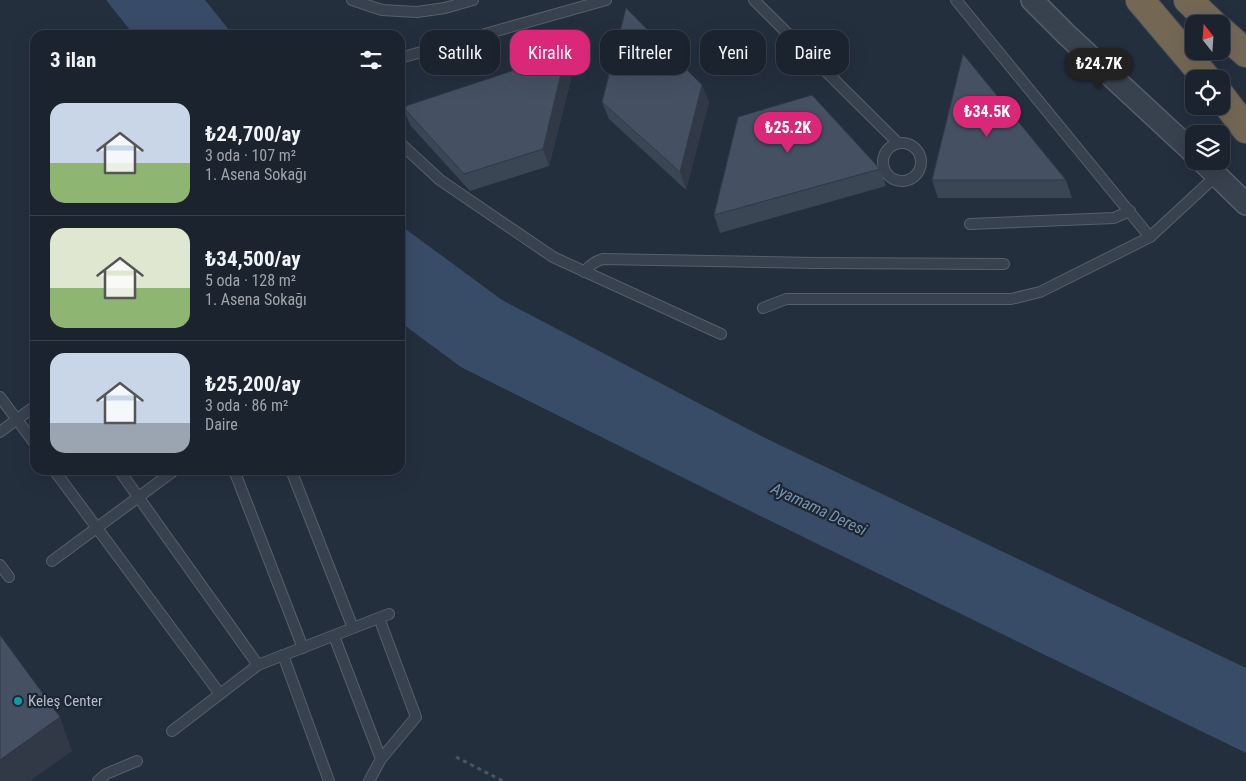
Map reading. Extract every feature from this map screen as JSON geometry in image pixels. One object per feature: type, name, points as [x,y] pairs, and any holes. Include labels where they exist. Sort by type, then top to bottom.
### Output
[{"type":"highway","points":[[1140,0],[1199,70]]},
{"type":"highway","points":[[1188,0],[1204,15]]},
{"type":"highway","points":[[1230,39],[1246,53]]},
{"type":"highway","points":[[1230,108],[1246,129]]},
{"type":"street","points":[[1032,0],[1185,145]]},
{"type":"street","points":[[1212,170],[1246,204]]},
{"type":"lane","points":[[352,0],[382,10],[418,12],[445,8],[473,0]]},
{"type":"lane","points":[[405,57],[606,0]]},
{"type":"lane","points":[[754,0],[898,143]]},
{"type":"lane","points":[[956,0],[1150,237]]},
{"type":"lane","points":[[405,148],[440,180],[552,257],[721,334]]},
{"type":"lane","points":[[763,308],[786,298],[1011,299],[1040,292],[1150,237],[1208,170]]},
{"type":"lane","points":[[970,224],[1114,218],[1130,211]]},
{"type":"lane","points":[[584,272],[590,265],[603,259],[1004,264]]},
{"type":"lane","points":[[0,397],[30,437]]},
{"type":"lane","points":[[0,432],[30,410]]},
{"type":"lane","points":[[58,475],[220,694]]},
{"type":"lane","points":[[123,475],[258,665]]},
{"type":"lane","points":[[52,561],[168,475]]},
{"type":"lane","points":[[236,475],[303,648]]},
{"type":"lane","points":[[293,475],[353,628]]},
{"type":"lane","points":[[0,565],[9,578]]},
{"type":"lane","points":[[172,731],[258,665],[389,614]]},
{"type":"lane","points":[[369,781],[381,759],[416,717],[379,618]]},
{"type":"lane","points":[[334,636],[381,759]]},
{"type":"lane","points":[[283,655],[329,781]]},
{"type":"lane","points":[[98,781],[106,774],[137,761]]},
{"type":"path","points":[[456,757],[503,781]]},
{"type":"water","points":[[106,0],[205,0],[229,30],[130,30]]},
{"type":"water","name":"Ayamama Deresi","points":[[405,229],[502,300],[765,438],[1246,668],[1246,753],[734,503],[461,367],[405,326]]},
{"type":"building","points":[[626,8],[648,30],[620,30]]},
{"type":"building","points":[[963,54],[1066,180],[932,180]]},
{"type":"building","points":[[510,72],[510,75],[561,75],[543,149],[464,174],[405,109],[405,106]]},
{"type":"building","points":[[690,73],[702,85],[680,172],[602,102],[609,75],[690,75]]},
{"type":"building","points":[[812,95],[880,169],[714,215],[738,117]]},
{"type":"building","points":[[0,635],[60,717],[0,760]]},
{"type":"place","name":"Keleş Center","points":[[18,701]]}]
